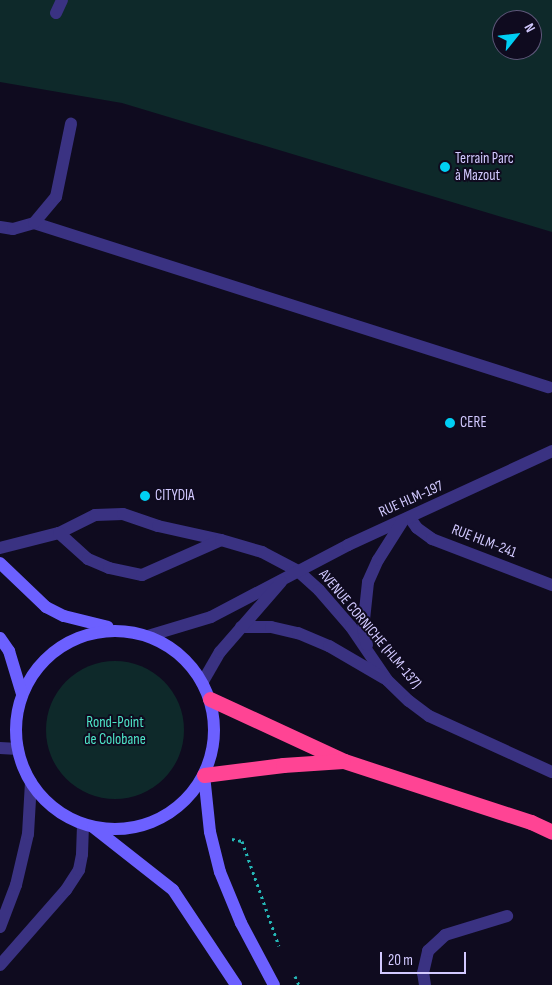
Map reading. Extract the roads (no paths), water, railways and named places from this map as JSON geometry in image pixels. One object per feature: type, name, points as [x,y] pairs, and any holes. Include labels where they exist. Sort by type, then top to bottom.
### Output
[{"type":"highway","points":[[210,699],[344,761],[531,822],[552,832]]},
{"type":"highway","points":[[204,775],[283,765],[344,761]]},
{"type":"main road","points":[[0,563],[46,607],[82,622],[148,636],[176,652],[190,665],[210,699],[214,731],[209,762],[204,775],[183,803],[154,822],[120,830],[88,826]]},
{"type":"main road","points":[[128,631],[98,632],[65,644],[39,665],[22,694],[16,727],[18,749],[31,782],[50,805],[62,814],[88,826],[173,890],[236,985]]},
{"type":"main road","points":[[0,638],[9,650],[22,694]]},
{"type":"main road","points":[[204,775],[210,832],[220,872],[241,923],[274,985]]},
{"type":"street","points":[[56,13],[62,0]]},
{"type":"street","points":[[0,227],[13,230],[34,223],[56,197],[71,124]]},
{"type":"street","points":[[34,223],[548,387]]},
{"type":"street","name":"RUE HLM-197","points":[[148,636],[211,617],[348,546],[552,451]]},
{"type":"street","name":"AVENUE CORNICHE (HLM-137)","points":[[0,548],[59,533],[95,515],[123,514],[158,526],[221,540],[262,552],[298,571],[319,590],[351,627],[387,680],[409,701],[429,716],[552,772]]},
{"type":"street","points":[[368,652],[363,629],[368,582],[378,560],[406,520]]},
{"type":"street","name":"RUE HLM-241","points":[[406,520],[432,539],[552,585]]},
{"type":"street","points":[[59,533],[88,559],[109,568],[142,575],[221,540]]},
{"type":"street","points":[[202,683],[220,652],[284,578]]},
{"type":"street","points":[[241,628],[271,627],[298,633],[329,646],[387,680]]},
{"type":"street","points":[[0,748],[18,749]]},
{"type":"street","points":[[0,927],[16,885],[28,834],[31,782]]},
{"type":"street","points":[[0,965],[66,890],[79,870],[88,826]]},
{"type":"street","points":[[425,985],[422,973],[428,951],[445,936],[506,916]]},
{"type":"place","name":"Terrain Parc à Mazout","points":[[445,167]]},
{"type":"place","name":"CERE","points":[[450,423]]},
{"type":"place","name":"CITYDIA","points":[[145,496]]},
{"type":"park label","name":"Rond-Point de Colobane","points":[[115,730]]}]
